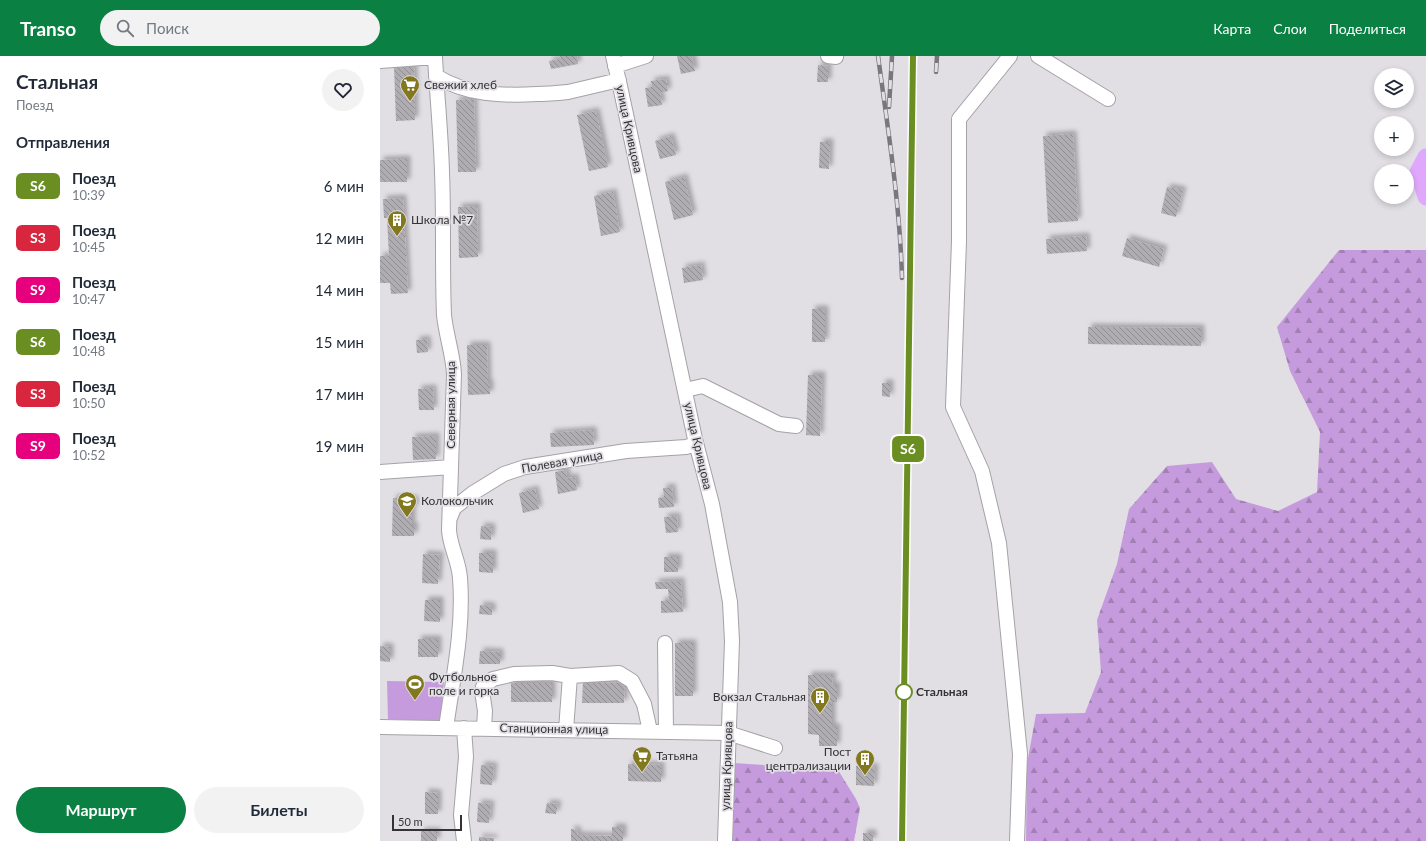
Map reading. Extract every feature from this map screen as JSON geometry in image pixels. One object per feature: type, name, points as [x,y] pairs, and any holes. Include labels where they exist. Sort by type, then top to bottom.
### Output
[{"type":"street","points":[[614,61],[646,56]]},
{"type":"street","points":[[1010,56],[959,119],[959,241],[953,407],[982,470],[999,543],[1020,754],[1017,841]]},
{"type":"street","points":[[1038,56],[1108,99]]},
{"type":"street","name":"Северная улица","points":[[380,61],[435,57],[442,172],[444,315],[454,374],[449,537],[458,563],[462,597],[454,673],[446,728]]},
{"type":"street","name":"улица Кривцова","points":[[614,61],[696,444],[712,504],[730,602],[732,641],[725,841]]},
{"type":"street","points":[[436,76],[465,89],[498,95],[567,92],[619,80]]},
{"type":"street","points":[[685,390],[703,386],[779,424],[796,426]]},
{"type":"street","name":"Полевая улица","points":[[449,522],[454,508],[467,498],[504,474],[525,467],[626,451],[677,448],[696,444]]},
{"type":"street","points":[[380,472],[451,467]]},
{"type":"street","points":[[665,643],[666,732]]},
{"type":"street","points":[[484,728],[485,711],[482,691],[483,687],[493,679],[514,674],[552,673],[570,676],[618,673],[632,681],[644,704],[650,731]]},
{"type":"street","points":[[566,730],[570,676]]},
{"type":"street","name":"Станционная улица","points":[[380,727],[728,733],[775,748]]},
{"type":"street","points":[[464,728],[466,757],[461,815],[464,841]]},
{"type":"green space","points":[[1339,250],[1426,250],[1426,841],[1026,841],[1027,764],[1036,714],[1085,713],[1101,672],[1097,620],[1117,564],[1129,509],[1167,466],[1212,462],[1236,499],[1278,511],[1317,492],[1320,432],[1290,371],[1277,327]]},
{"type":"green space","name":"Футбольное поле и горка","points":[[387,681],[444,682],[440,722],[388,719]]},
{"type":"green space","points":[[734,763],[838,770],[860,808],[854,841],[732,841]]},
{"type":"building","points":[[560,56],[577,56],[578,64],[551,69],[549,61],[561,59]]},
{"type":"building","points":[[677,56],[692,56],[695,71],[681,74]]},
{"type":"building","points":[[818,65],[828,66],[828,82],[817,82]]},
{"type":"building","points":[[394,66],[414,66],[415,120],[396,121]]},
{"type":"building","points":[[666,79],[668,91],[660,93],[662,105],[648,107],[645,88],[652,87],[651,81]]},
{"type":"building","points":[[474,99],[476,172],[458,172],[456,100]]},
{"type":"building","points":[[596,111],[608,167],[589,171],[577,115]]},
{"type":"building","points":[[1073,134],[1078,221],[1048,223],[1043,136]]},
{"type":"building","points":[[671,136],[676,155],[660,159],[655,141]]},
{"type":"building","points":[[820,142],[830,142],[829,169],[819,168]]},
{"type":"building","points":[[407,159],[407,182],[380,182],[380,160]]},
{"type":"building","points":[[684,177],[693,215],[674,220],[665,182]]},
{"type":"building","points":[[1167,187],[1183,190],[1176,217],[1161,213]]},
{"type":"building","points":[[613,192],[620,232],[601,236],[594,196]]},
{"type":"building","name":"Школа №7","points":[[403,198],[408,293],[391,294],[390,283],[380,283],[380,256],[389,256],[387,218],[384,218],[383,199]]},
{"type":"building","points":[[477,206],[478,257],[459,258],[458,207]]},
{"type":"building","points":[[1086,236],[1087,251],[1047,254],[1046,239]]},
{"type":"building","points":[[1127,238],[1164,249],[1159,267],[1122,256]]},
{"type":"building","points":[[701,265],[703,280],[684,283],[682,268]]},
{"type":"building","points":[[812,309],[825,309],[825,342],[812,342]]},
{"type":"building","points":[[1088,327],[1201,328],[1201,346],[1088,344]]},
{"type":"building","points":[[427,339],[428,352],[417,353],[416,340]]},
{"type":"building","points":[[467,345],[487,345],[488,383],[490,383],[490,394],[468,395]]},
{"type":"building","points":[[808,375],[822,375],[820,436],[806,435]]},
{"type":"building","points":[[882,383],[890,383],[890,397],[882,396]]},
{"type":"building","points":[[433,388],[434,410],[419,410],[418,389]]},
{"type":"building","points":[[593,430],[594,445],[551,447],[550,433]]},
{"type":"building","points":[[436,436],[436,459],[413,460],[412,437]]},
{"type":"building","points":[[566,470],[567,478],[575,477],[577,490],[558,494],[555,472]]},
{"type":"building","points":[[672,487],[674,507],[659,508],[658,498],[664,497],[663,488]]},
{"type":"building","points":[[535,489],[539,509],[523,513],[519,493]]},
{"type":"building","points":[[393,498],[415,499],[415,508],[412,508],[412,526],[415,526],[414,536],[392,536]]},
{"type":"building","points":[[677,516],[678,532],[666,533],[664,517]]},
{"type":"building","points":[[481,526],[492,527],[491,540],[480,539]]},
{"type":"building","points":[[479,553],[493,553],[493,573],[479,572]]},
{"type":"building","points":[[423,554],[440,555],[438,584],[422,583]]},
{"type":"building","points":[[664,557],[678,557],[678,572],[664,572]]},
{"type":"building","points":[[681,581],[683,612],[661,613],[661,601],[669,600],[668,589],[656,589],[655,582]]},
{"type":"building","points":[[425,600],[440,600],[440,622],[424,621]]},
{"type":"building","points":[[480,605],[492,606],[492,615],[479,614]]},
{"type":"building","points":[[418,639],[438,639],[438,657],[418,657]]},
{"type":"building","points":[[675,643],[693,643],[693,696],[675,696]]},
{"type":"building","points":[[380,646],[390,647],[390,662],[380,661]]},
{"type":"building","points":[[480,651],[500,652],[500,664],[479,664]]},
{"type":"building","name":"Вокзал Стальная","points":[[808,675],[833,675],[832,685],[837,685],[837,702],[832,702],[832,727],[837,727],[837,746],[819,746],[819,735],[808,734]]},
{"type":"building","points":[[583,682],[625,683],[624,703],[582,703]]},
{"type":"building","points":[[511,683],[552,683],[552,702],[511,702]]},
{"type":"building","points":[[628,764],[661,765],[661,782],[628,781]]},
{"type":"building","points":[[481,765],[494,766],[492,785],[480,784]]},
{"type":"building","name":"Пост централизации","points":[[856,766],[875,767],[874,786],[856,785]]},
{"type":"building","points":[[425,792],[438,793],[438,814],[425,814]]},
{"type":"building","points":[[478,803],[491,804],[489,823],[477,822]]},
{"type":"building","points":[[547,803],[558,804],[556,814],[545,813]]},
{"type":"building","points":[[612,827],[623,827],[623,841],[571,841],[571,829],[578,830],[577,835],[612,836]]},
{"type":"building","points":[[421,831],[437,831],[437,841],[421,841]]},
{"type":"building","points":[[863,833],[873,833],[873,841],[863,841]]},
{"type":"building","points":[[479,837],[494,838],[494,841],[479,841]]},
{"type":"waterway","points":[[1426,157],[1418,172],[1426,197]]},
{"type":"railway","points":[[878,56],[899,222],[902,278]]},
{"type":"railway","points":[[889,107],[892,56]]},
{"type":"railway","points":[[902,841],[913,56]]},
{"type":"railway","points":[[936,72],[937,56]]},
{"type":"train","name":"S6","points":[[902,841],[913,56]]},
{"type":"place","name":"Свежий хлеб","points":[[410,102]]},
{"type":"place","name":"Школа №7","points":[[397,237]]},
{"type":"place","name":"Колокольчик","points":[[407,518]]},
{"type":"place","name":"Стальная","points":[[904,692]]},
{"type":"place","name":"Футбольное поле и горка","points":[[415,701]]},
{"type":"place","name":"Вокзал Стальная","points":[[820,714]]},
{"type":"place","name":"Татьяна","points":[[642,773]]},
{"type":"place","name":"Пост централизации","points":[[865,776]]}]
